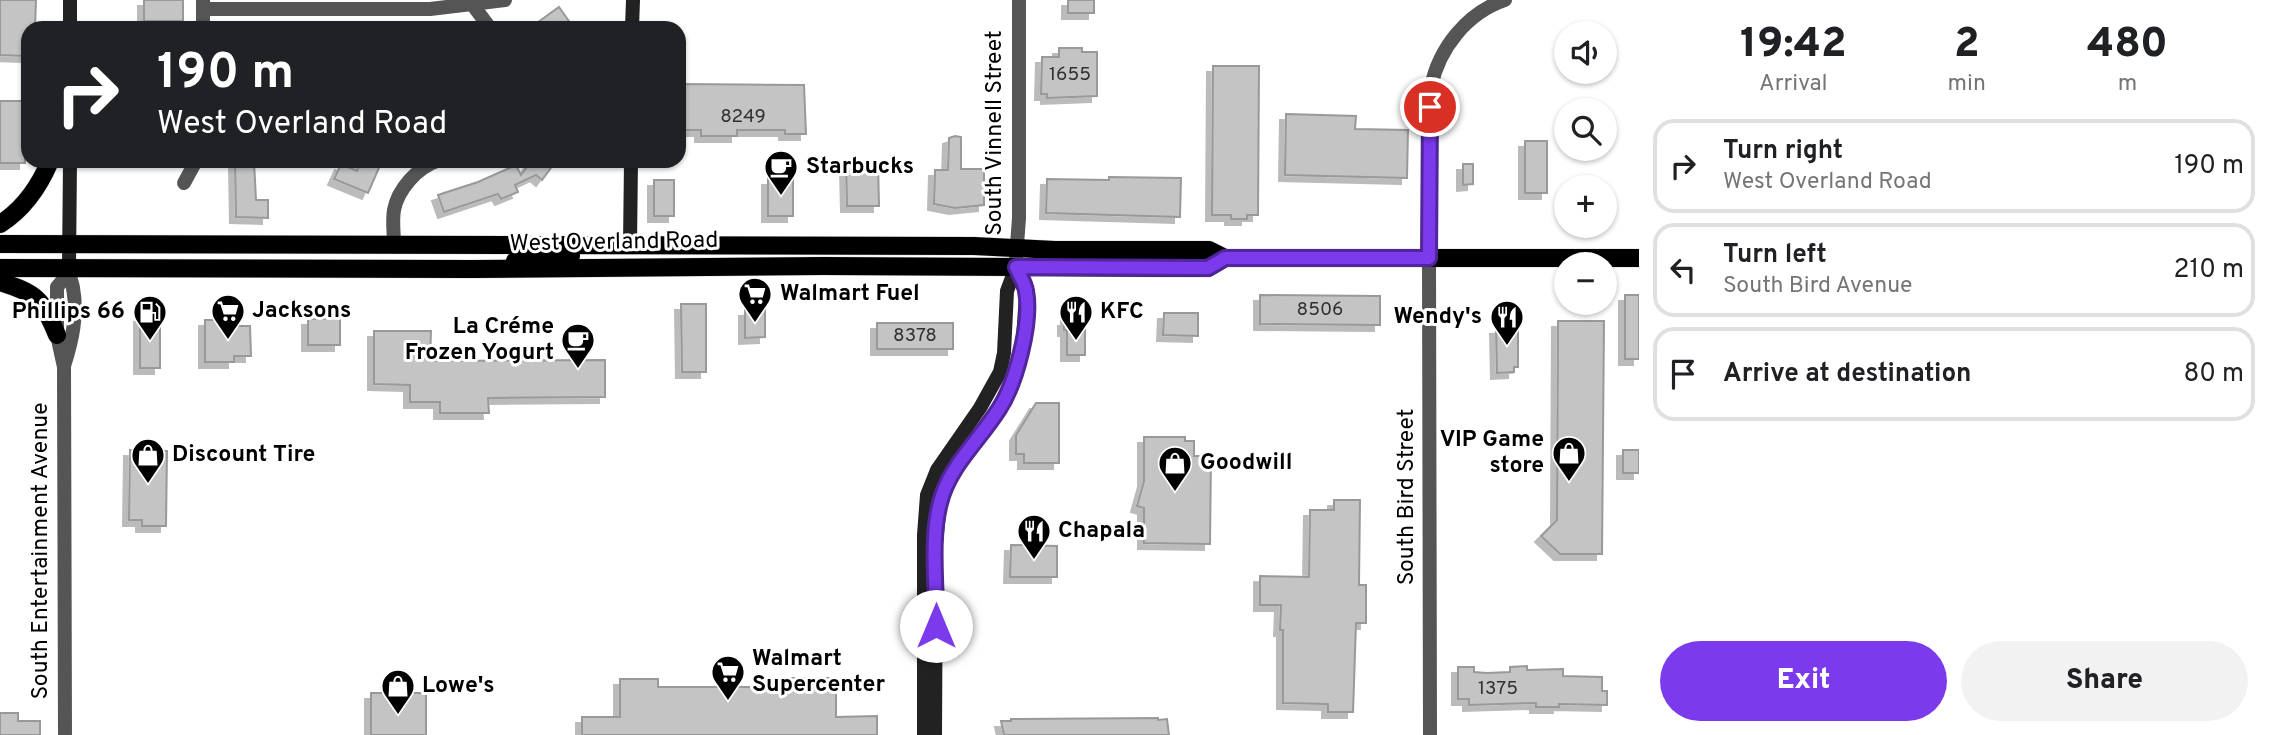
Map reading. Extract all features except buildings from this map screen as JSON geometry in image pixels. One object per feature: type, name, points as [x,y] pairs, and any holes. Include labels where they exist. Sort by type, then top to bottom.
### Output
[{"type":"main road","points":[[0,224],[24,204],[47,168]]},
{"type":"main road","name":"West Overland Road","points":[[0,244],[69,260],[285,269],[473,269],[1016,258],[1208,268],[1225,258],[1639,258]]},
{"type":"main road","name":"West Overland Road","points":[[0,268],[69,260],[394,244],[974,246],[1016,258]]},
{"type":"main road","points":[[285,269],[296,257],[302,255],[381,255],[394,244]]},
{"type":"main road","points":[[433,269],[439,255],[490,253],[537,244]]},
{"type":"main road","points":[[473,269],[538,256],[614,256],[630,245]]},
{"type":"main road","points":[[630,266],[644,255],[718,255],[747,245]]},
{"type":"main road","points":[[0,255],[69,260]]},
{"type":"main road","points":[[0,282],[24,289],[39,300],[57,335]]},
{"type":"street","points":[[70,0],[70,21]]},
{"type":"street","points":[[203,4],[430,9],[505,0]]},
{"type":"street","points":[[632,21],[633,0]]},
{"type":"street","name":"South Vinnell Street","points":[[1016,258],[1019,0]]},
{"type":"street","name":"South Bird Street","points":[[1430,735],[1431,87],[1437,63],[1450,42],[1468,21],[1493,4],[1505,0]]},
{"type":"street","points":[[472,2],[485,21]]},
{"type":"street","name":"South Entertainment Avenue","points":[[64,367],[74,335],[73,287],[69,260],[70,168]]},
{"type":"street","points":[[184,183],[192,168]]},
{"type":"street","points":[[394,244],[394,210],[407,183],[427,168]]},
{"type":"street","points":[[630,245],[631,168]]},
{"type":"street","points":[[924,735],[924,535],[927,495],[937,470],[981,408],[1000,372],[1004,352],[1007,291],[1016,258]]},
{"type":"street","points":[[935,735],[936,533],[940,503],[949,478],[999,409],[1013,382],[1022,352],[1027,295],[1016,258]]},
{"type":"street","name":"South Entertainment Avenue","points":[[65,735],[64,367],[57,335],[57,287],[69,260]]},
{"type":"place","name":"Starbucks","points":[[781,197]]},
{"type":"place","name":"Walmart Fuel","points":[[755,324]]},
{"type":"place","name":"Jacksons","points":[[228,341]]},
{"type":"place","name":"Phillips 66","points":[[150,342]]},
{"type":"place","name":"KFC","points":[[1076,342]]},
{"type":"place","name":"Wendy's","points":[[1507,347]]},
{"type":"place","name":"La Créme Frozen Yogurt","points":[[578,370]]},
{"type":"place","name":"VIP Game store","points":[[1569,483]]},
{"type":"place","name":"Discount Tire","points":[[148,485]]},
{"type":"place","name":"Goodwill","points":[[1175,493]]},
{"type":"place","name":"Chapala","points":[[1034,561]]},
{"type":"place","name":"Walmart Supercenter","points":[[728,702]]},
{"type":"place","name":"Lowe's","points":[[398,716]]},
{"type":"route","points":[[936,626],[937,522],[940,503],[949,478],[999,409],[1013,382],[1022,352],[1026,290],[1016,267],[1208,268],[1225,258],[1429,258],[1430,107]]}]
